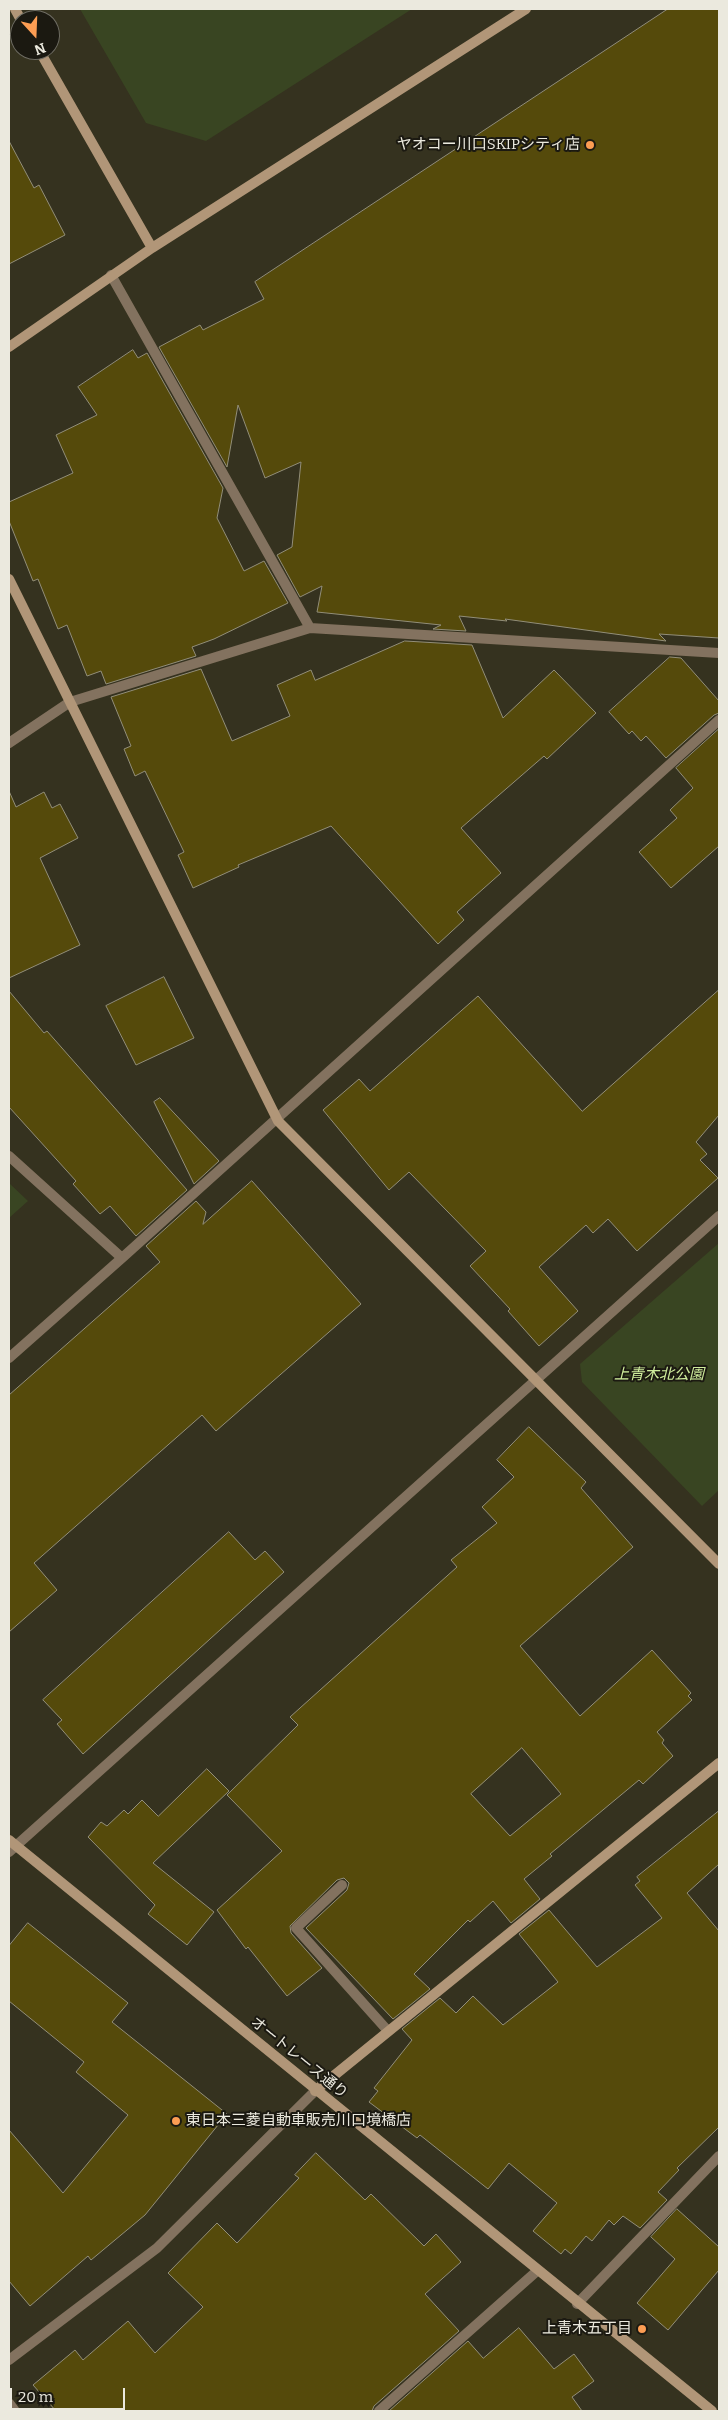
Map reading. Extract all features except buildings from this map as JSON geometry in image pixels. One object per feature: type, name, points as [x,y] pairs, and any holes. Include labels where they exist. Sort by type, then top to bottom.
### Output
[{"type":"street","points":[[9,346],[152,248],[526,9]]},
{"type":"street","points":[[45,60],[152,248]]},
{"type":"street","points":[[111,275],[310,628]]},
{"type":"street","points":[[9,579],[278,1120],[719,1564]]},
{"type":"street","points":[[9,744],[70,702],[310,628],[719,654]]},
{"type":"street","points":[[9,1358],[278,1120],[719,720]]},
{"type":"street","points":[[9,1156],[122,1258]]},
{"type":"street","points":[[11,1846],[536,1381],[719,1216]]},
{"type":"street","points":[[9,2360],[157,2248],[316,2091],[719,1762]]},
{"type":"street","name":"オートレース通り","points":[[11,1846],[712,2411]]},
{"type":"street","points":[[342,1885],[296,1928],[388,2031]]},
{"type":"street","points":[[577,2304],[719,2156]]},
{"type":"street","points":[[379,2411],[537,2271]]},
{"type":"street","points":[[9,2403],[15,2411]]},
{"type":"green space","points":[[80,9],[412,9],[206,141],[146,123]]},
{"type":"green space","points":[[9,1183],[28,1201],[9,1218]]},
{"type":"green space","name":"上青木北公園","points":[[719,1243],[719,1490],[702,1506],[582,1382],[580,1364]]},
{"type":"place","name":"ヤオコー川口SKIPシティ店","points":[[590,145]]},
{"type":"place","name":"東日本三菱自動車販売川口境橋店","points":[[176,2121]]},
{"type":"place","name":"上青木五丁目","points":[[642,2329]]}]
